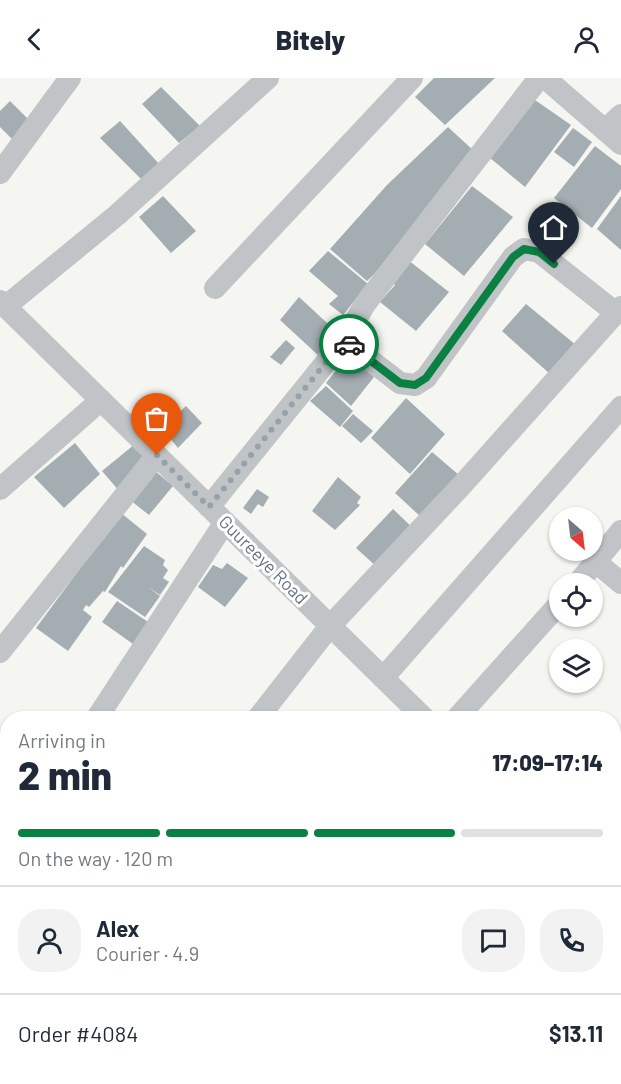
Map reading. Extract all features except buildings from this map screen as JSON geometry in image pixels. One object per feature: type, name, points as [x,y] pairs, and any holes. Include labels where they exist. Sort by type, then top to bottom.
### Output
[{"type":"street","points":[[0,173],[70,78]]},
{"type":"street","points":[[3,304],[117,215],[268,78]]},
{"type":"street","points":[[215,288],[412,78]]},
{"type":"street","points":[[101,711],[217,514],[344,340],[365,304],[538,78]]},
{"type":"street","points":[[545,78],[616,130]]},
{"type":"street","points":[[263,711],[330,626],[462,485],[618,310],[539,252],[524,249],[513,257],[426,378],[415,385],[400,383],[344,340]]},
{"type":"street","name":"Guureeye Road","points":[[3,304],[417,711]]},
{"type":"street","points":[[0,489],[100,399]]},
{"type":"street","points":[[383,678],[621,407]]},
{"type":"street","points":[[0,652],[157,455]]},
{"type":"street","points":[[586,573],[621,531]]},
{"type":"street","points":[[596,562],[621,584]]},
{"type":"street","points":[[462,711],[549,615]]},
{"type":"way so far","points":[[157,455],[209,507],[344,340],[349,344]]},
{"type":"route","points":[[349,344],[400,383],[415,385],[426,378],[513,257],[524,249],[539,252],[554,264]]}]
